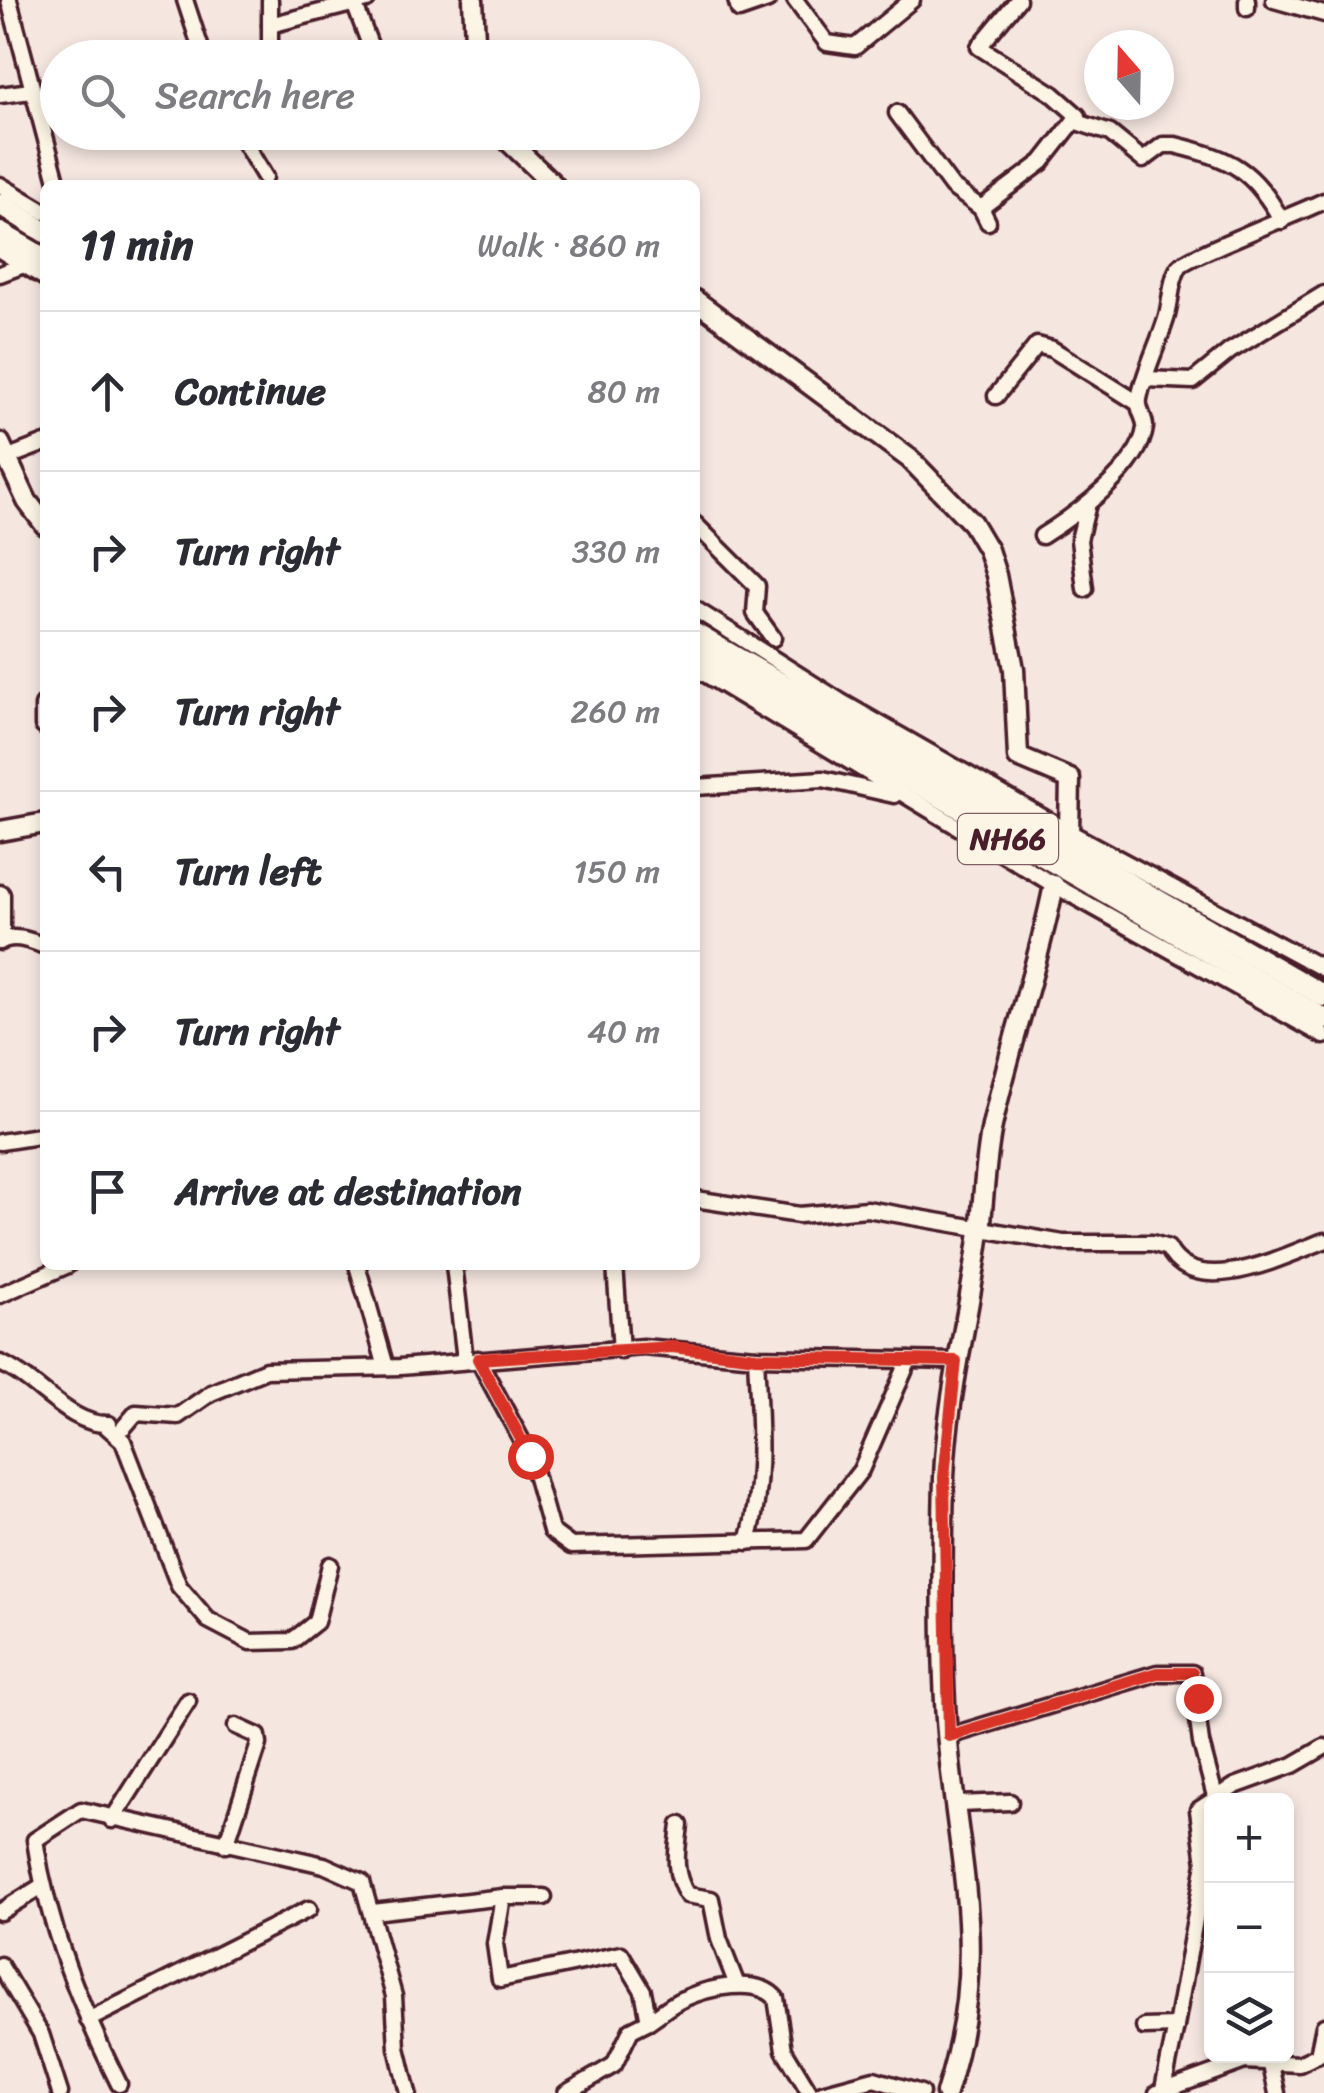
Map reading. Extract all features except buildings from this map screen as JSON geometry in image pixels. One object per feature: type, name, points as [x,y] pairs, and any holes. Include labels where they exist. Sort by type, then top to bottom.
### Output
[{"type":"highway","points":[[0,204],[40,229]]},
{"type":"highway","points":[[0,233],[35,262]]},
{"type":"highway","name":"NH66","points":[[700,637],[1324,996]]},
{"type":"highway","name":"NH66","points":[[700,657],[1324,1019]]},
{"type":"main road","points":[[473,0],[475,40]]},
{"type":"main road","points":[[518,150],[549,180]]},
{"type":"main road","points":[[700,304],[910,459],[972,522],[988,550],[996,576],[1014,670],[1015,749],[1023,760],[1070,780],[1070,832]]},
{"type":"main road","points":[[3,458],[40,517]]},
{"type":"main road","points":[[0,831],[40,824]]},
{"type":"main road","points":[[946,2093],[961,2046],[970,1989],[969,1891],[949,1736],[944,1477],[956,1361],[980,1230],[992,1128],[1019,1015],[1039,962],[1054,884]]},
{"type":"main road","points":[[0,895],[0,932]]},
{"type":"street","points":[[10,0],[40,123]]},
{"type":"street","points":[[185,0],[198,40]]},
{"type":"street","points":[[270,0],[270,40]]},
{"type":"street","points":[[736,0],[739,10],[768,0]]},
{"type":"street","points":[[796,0],[820,37],[844,46],[866,40],[912,0]]},
{"type":"street","points":[[897,113],[952,187],[984,215],[1042,162],[1078,116],[979,47],[1018,0]]},
{"type":"street","points":[[1274,0],[1324,14]]},
{"type":"street","points":[[270,26],[361,2],[370,40]]},
{"type":"street","points":[[0,94],[31,92]]},
{"type":"street","points":[[1074,122],[1110,133],[1144,160],[1163,144],[1175,145],[1244,169],[1266,191],[1282,221]]},
{"type":"street","points":[[48,150],[57,180]]},
{"type":"street","points":[[249,150],[265,177]]},
{"type":"street","points":[[0,186],[40,209]]},
{"type":"street","points":[[1138,403],[1173,298],[1178,268],[1185,260],[1324,201]]},
{"type":"street","points":[[0,250],[35,262]]},
{"type":"street","points":[[0,274],[35,262]]},
{"type":"street","points":[[1146,378],[1193,381],[1230,352],[1324,294]]},
{"type":"street","points":[[996,396],[1038,345],[1052,349],[1138,403],[1145,422],[1142,436],[1116,480],[1095,496],[1087,508],[1079,540],[1085,589]]},
{"type":"street","points":[[3,458],[40,445]]},
{"type":"street","points":[[1042,536],[1087,508]]},
{"type":"street","points":[[700,529],[757,586],[755,613],[772,638]]},
{"type":"street","points":[[700,612],[840,700],[1070,832],[1324,969]]},
{"type":"street","points":[[700,671],[1054,884],[1324,1036]]},
{"type":"street","points":[[700,787],[823,779],[909,798]]},
{"type":"street","points":[[0,942],[6,938],[40,944]]},
{"type":"street","points":[[0,1142],[40,1137]]},
{"type":"street","points":[[700,1200],[788,1214],[867,1209],[1062,1243],[1152,1243],[1168,1248],[1173,1258],[1193,1272],[1248,1269],[1324,1241]]},
{"type":"street","points":[[0,1295],[57,1270]]},
{"type":"street","points":[[358,1270],[386,1367]]},
{"type":"street","points":[[455,1270],[472,1359],[530,1456],[551,1531],[571,1546],[806,1540],[861,1470],[909,1360]]},
{"type":"street","points":[[615,1270],[621,1351]]},
{"type":"street","points":[[124,1427],[136,1413],[178,1416],[210,1393],[266,1370],[386,1367],[672,1347],[756,1357],[956,1361]]},
{"type":"street","points":[[748,1542],[758,1504],[760,1471],[756,1357]]},
{"type":"street","points":[[0,1362],[26,1374],[77,1418],[124,1427]]},
{"type":"street","points":[[104,1424],[120,1436],[136,1468],[173,1571],[191,1603],[208,1620],[250,1642],[289,1636],[316,1622],[330,1565]]},
{"type":"street","points":[[124,1427],[132,1442],[136,1468]]},
{"type":"street","points":[[949,1736],[1157,1673],[1192,1673],[1201,1743],[1214,1793]]},
{"type":"street","points":[[112,1820],[188,1701]]},
{"type":"street","points":[[226,1845],[259,1744],[258,1736],[236,1726]]},
{"type":"street","points":[[1223,1793],[1293,1765],[1324,1747]]},
{"type":"street","points":[[958,1804],[1010,1802]]},
{"type":"street","points":[[1160,2091],[1176,2026],[1204,1863],[1198,1810],[1204,1805]]},
{"type":"street","points":[[119,2084],[64,1966],[42,1886],[35,1840],[41,1832],[81,1810],[343,1871],[362,1882],[394,1996],[397,2048],[408,2093]]},
{"type":"street","points":[[680,1825],[675,1867],[679,1882],[687,1895],[711,1898],[718,1939],[737,1985]]},
{"type":"street","points":[[0,1912],[42,1886]]},
{"type":"street","points":[[373,1912],[502,1897],[544,1898]]},
{"type":"street","points":[[502,1897],[495,1944],[500,1978],[622,1954],[643,1991],[649,2021]]},
{"type":"street","points":[[88,2020],[309,1908]]},
{"type":"street","points":[[0,1965],[42,2034],[60,2093]]},
{"type":"street","points":[[566,2093],[614,2065],[631,2030],[681,1999],[737,1985],[774,1995],[784,2050],[810,2093]]},
{"type":"street","points":[[1144,2027],[1176,2026]]},
{"type":"street","points":[[1160,2091],[1245,2061],[1271,2065],[1310,2062],[1318,2056],[1324,2026]]},
{"type":"street","points":[[1271,2065],[1277,2093]]},
{"type":"street","points":[[822,2093],[874,2079],[920,2093]]},
{"type":"route","points":[[530,1456],[478,1359],[672,1347],[756,1357],[956,1361],[948,1404],[944,1477],[949,1736],[1157,1673],[1192,1673],[1198,1698]]}]
